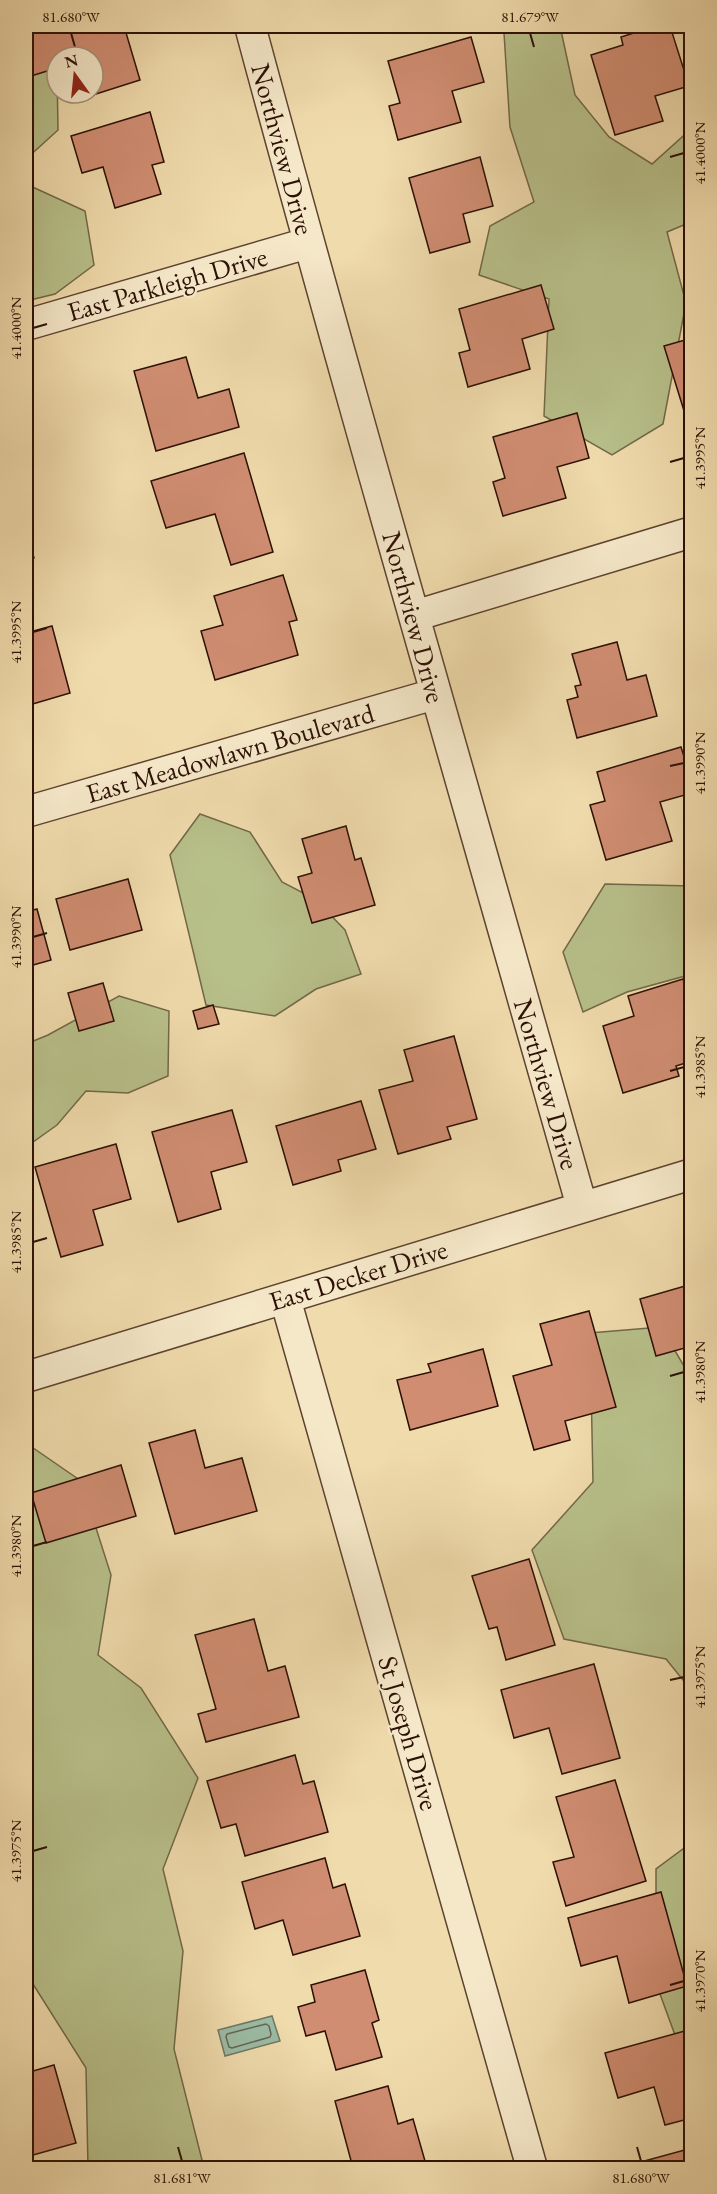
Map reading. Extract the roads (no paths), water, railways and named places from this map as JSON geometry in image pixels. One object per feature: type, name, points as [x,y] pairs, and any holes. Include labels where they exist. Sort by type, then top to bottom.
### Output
[{"type":"street","name":"Northview Drive","points":[[250,26],[308,243],[582,1207]]},
{"type":"street","name":"East Parkleigh Drive","points":[[26,324],[308,243]]},
{"type":"street","points":[[414,616],[692,532]]},
{"type":"street","name":"East Meadowlawn Boulevard","points":[[26,812],[435,693]]},
{"type":"street","name":"East Decker Drive","points":[[26,1377],[692,1174]]},
{"type":"street","name":"St Joseph Drive","points":[[285,1298],[532,2169]]},
{"type":"water","points":[[272,2016],[280,2041],[225,2056],[218,2030]]}]
